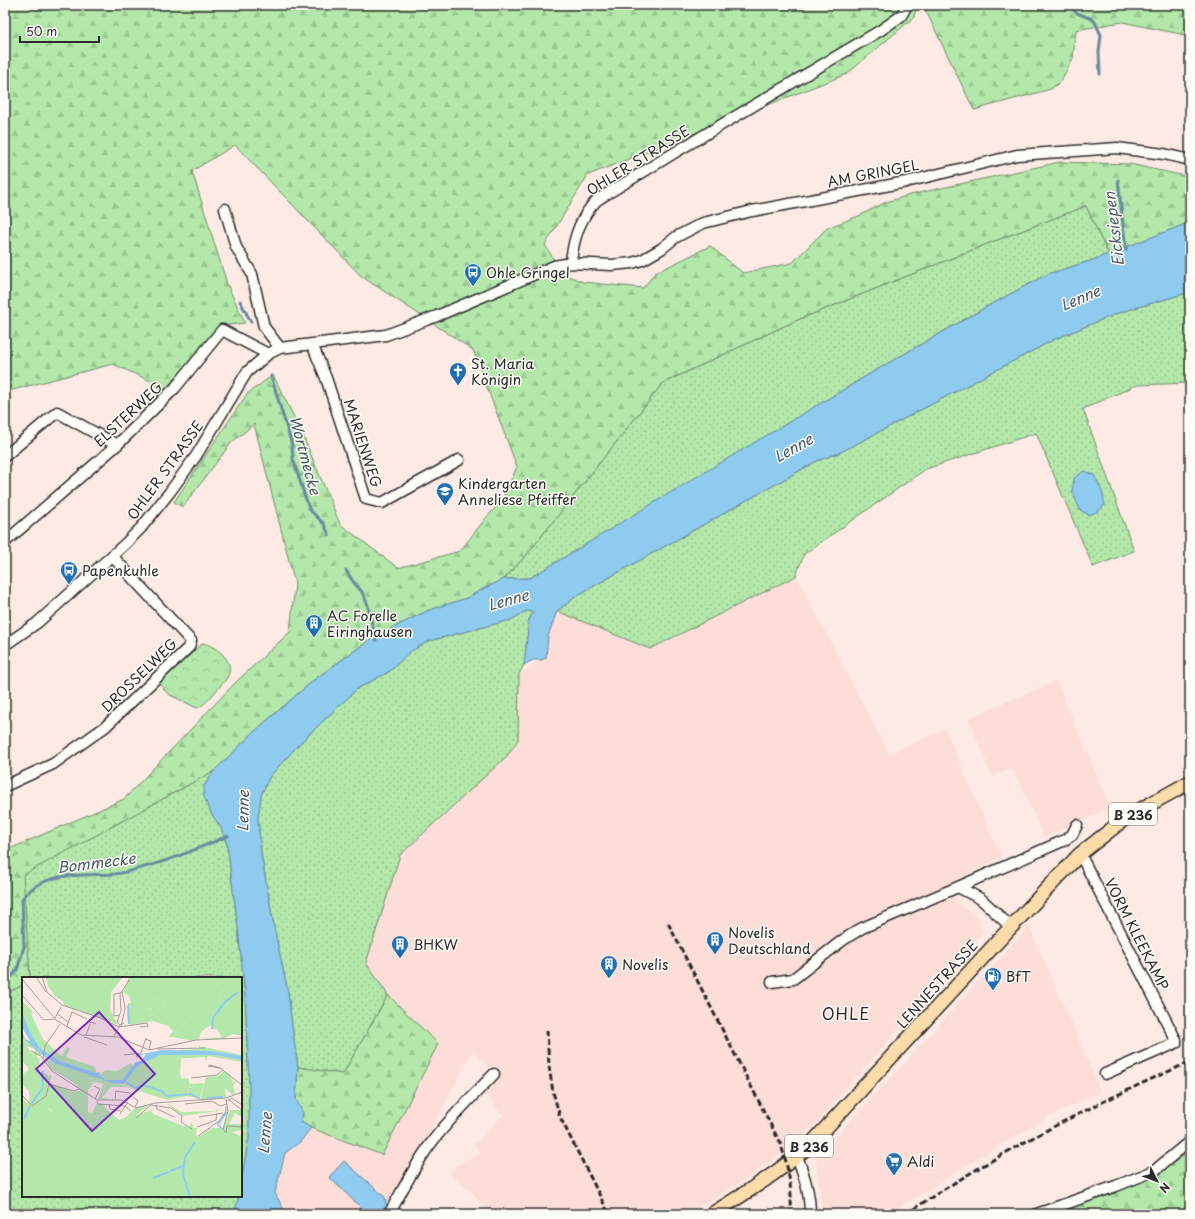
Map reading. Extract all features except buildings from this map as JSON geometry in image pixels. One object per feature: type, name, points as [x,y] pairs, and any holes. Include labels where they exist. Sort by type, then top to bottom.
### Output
[{"type":"main road","name":"LENNESTRASSE","points":[[712,1214],[757,1186],[812,1143],[1080,854],[1127,817],[1190,782]]},
{"type":"street","name":"OHLER STRASSE","points":[[5,644],[37,623],[141,528],[196,456],[247,372],[268,354],[280,348],[386,335],[431,319],[543,270],[554,266],[572,263],[574,244],[581,221],[590,207],[597,200],[881,30],[901,16],[908,5]]},
{"type":"street","name":"AM GRINGEL","points":[[572,263],[612,265],[632,263],[642,260],[676,237],[704,223],[752,211],[906,182],[1018,155],[1118,148],[1164,154],[1190,160]]},
{"type":"street","points":[[225,209],[236,247],[252,274],[264,327],[280,348]]},
{"type":"street","name":"ELSTERWEG","points":[[5,542],[117,445],[175,388],[222,330],[268,354]]},
{"type":"street","name":"MARIENWEG","points":[[312,344],[326,378],[366,498],[382,503],[459,460]]},
{"type":"street","points":[[5,456],[57,412],[117,445]]},
{"type":"street","name":"DROSSELWEG","points":[[5,786],[53,764],[106,727],[189,647],[191,641],[112,556]]},
{"type":"street","points":[[772,982],[793,979],[843,940],[862,928],[1065,840],[1072,835],[1077,826]]},
{"type":"street","name":"VORM KLEEKAMP","points":[[1080,854],[1176,1040],[1176,1043],[1105,1074]]},
{"type":"street","points":[[958,887],[981,899],[1011,927]]},
{"type":"street","points":[[389,1214],[410,1176],[431,1143],[494,1074]]},
{"type":"street","points":[[1037,1214],[1116,1186],[1154,1170],[1190,1142]]},
{"type":"street","points":[[797,1156],[807,1182],[810,1214]]},
{"type":"shaded area","points":[[796,576],[889,754],[945,729],[1001,857],[948,884],[956,902],[978,918],[983,932],[813,1127],[776,1158],[751,1176],[711,1200],[682,1214],[490,1214],[472,1192],[449,1173],[456,1166],[480,1153],[474,1145],[503,1115],[485,1093],[498,1078],[473,1050],[415,1161],[387,1210],[330,1177],[360,1207],[363,1214],[286,1214],[275,1193],[285,1153],[296,1146],[311,1128],[382,1155],[438,1045],[388,995],[366,963],[400,855],[507,756],[518,740],[519,674],[546,657],[548,636],[557,611],[650,649]]},
{"type":"shaded area","points":[[1056,681],[1111,808],[1044,837],[1013,768],[992,777],[969,718]]},
{"type":"shaded area","points":[[1029,926],[1101,1092],[1047,1118],[998,1146],[889,1214],[822,1214],[816,1158]]},
{"type":"green space","points":[[5,5],[917,5],[914,17],[847,74],[588,175],[545,245],[563,274],[583,282],[643,288],[655,273],[710,246],[743,273],[792,263],[827,228],[861,215],[886,202],[910,195],[1060,162],[1130,164],[1190,177],[1190,224],[1183,225],[1109,254],[1086,206],[795,321],[663,383],[529,552],[504,579],[467,598],[429,610],[374,637],[315,679],[256,730],[214,771],[23,875],[30,977],[22,977],[22,986],[5,994],[5,851],[124,799],[236,682],[290,632],[295,584],[254,424],[231,443],[183,507],[174,502],[247,394],[273,375],[301,431],[340,524],[398,568],[460,551],[485,519],[501,502],[517,467],[473,350],[361,276],[235,145],[192,171],[227,284],[245,323],[222,326],[162,393],[153,382],[113,364],[5,392]]},
{"type":"green space","points":[[923,5],[1190,5],[1190,36],[1122,22],[1076,30],[1073,58],[1061,81],[1051,89],[974,110]]},
{"type":"green space","points":[[1086,206],[1109,254],[1048,274],[986,307],[878,369],[530,578],[504,579],[529,552],[663,383],[795,321]]},
{"type":"green space","points":[[1190,292],[1190,383],[1137,385],[1083,409],[1134,551],[1093,567],[1036,433],[926,469],[804,554],[796,576],[650,649],[557,611],[578,595],[817,461],[841,452],[1055,339],[1118,313]]},
{"type":"green space","points":[[526,611],[533,612],[529,620],[524,665],[519,674],[518,740],[507,756],[400,855],[366,963],[388,995],[343,1074],[298,1067],[288,992],[274,927],[261,853],[258,818],[261,795],[270,776],[301,742],[357,689],[390,671],[411,651],[429,641],[511,620]]},
{"type":"green space","points":[[203,643],[218,650],[226,658],[230,668],[228,676],[223,683],[208,701],[197,708],[168,694],[159,683]]},
{"type":"green space","points":[[214,771],[204,786],[211,813],[221,828],[227,844],[245,995],[249,1084],[249,1137],[242,1177],[242,977],[30,977],[22,875]]},
{"type":"green space","points":[[22,986],[22,1197],[239,1197],[234,1214],[5,1214],[5,994]]},
{"type":"green space","points":[[388,995],[438,1044],[382,1155],[311,1128],[301,1122],[296,1099],[298,1067],[343,1074]]},
{"type":"green space","points":[[1190,1152],[1190,1214],[1057,1214],[1158,1172]]},
{"type":"water","name":"Lenne","points":[[1190,224],[1190,292],[1118,313],[1055,339],[841,452],[817,461],[578,595],[557,611],[548,636],[546,658],[541,660],[533,660],[524,665],[529,620],[533,612],[526,611],[511,620],[429,641],[411,651],[390,671],[357,689],[301,742],[270,776],[261,795],[258,818],[261,854],[274,927],[288,992],[298,1067],[296,1099],[303,1113],[301,1122],[311,1128],[300,1142],[285,1153],[275,1193],[286,1214],[234,1214],[239,1197],[242,1197],[242,1177],[249,1137],[249,1084],[245,995],[227,844],[221,828],[211,813],[204,797],[204,786],[214,771],[256,730],[315,679],[374,637],[429,610],[467,598],[504,579],[530,578],[878,369],[986,307],[1048,274],[1090,261],[1183,225]]},
{"type":"water","points":[[1084,471],[1094,475],[1102,491],[1105,505],[1097,512],[1089,515],[1080,510],[1072,491],[1074,478]]},
{"type":"water","points":[[344,1161],[385,1197],[387,1210],[385,1214],[363,1214],[360,1207],[329,1177]]},
{"type":"waterway","name":"Eicksiepen","points":[[1069,5],[1077,13],[1092,19],[1101,35],[1099,52],[1100,74]]},
{"type":"waterway","name":"Eicksiepen","points":[[1118,180],[1126,250]]},
{"type":"waterway","name":"Wortmecke","points":[[240,301],[251,322]]},
{"type":"waterway","name":"Wortmecke","points":[[271,376],[292,445],[293,459],[309,509],[324,524],[329,535]]},
{"type":"waterway","name":"Wortmecke","points":[[346,570],[362,592],[367,603],[376,640]]},
{"type":"waterway","name":"Bommecke","points":[[5,984],[17,970],[24,947],[22,899],[41,883],[64,876],[115,874],[132,871],[178,856],[228,836]]},
{"type":"railway","points":[[668,923],[781,1145],[789,1179],[791,1214]]},
{"type":"railway","points":[[547,1030],[549,1066],[553,1092],[560,1117],[609,1214]]},
{"type":"railway","points":[[906,1214],[974,1171],[1044,1132],[1116,1095],[1190,1062]]},
{"type":"place","name":"Ohle Gringel","points":[[473,287]]},
{"type":"place","name":"St. Maria Königin","points":[[458,386]]},
{"type":"place","name":"Kindergarten Anneliese Pfeiffer","points":[[445,506]]},
{"type":"place","name":"Papenkuhle","points":[[69,585]]},
{"type":"place","name":"AC Forelle Eiringhausen","points":[[314,638]]},
{"type":"place","name":"Novelis Deutschland","points":[[715,955]]},
{"type":"place","name":"BHKW","points":[[400,959]]},
{"type":"place","name":"Novelis","points":[[609,979]]},
{"type":"place","name":"BfT","points":[[993,991]]},
{"type":"place","name":"Aldi","points":[[894,1176]]},
{"type":"district","name":"OHLE","points":[[846,1013]]}]
